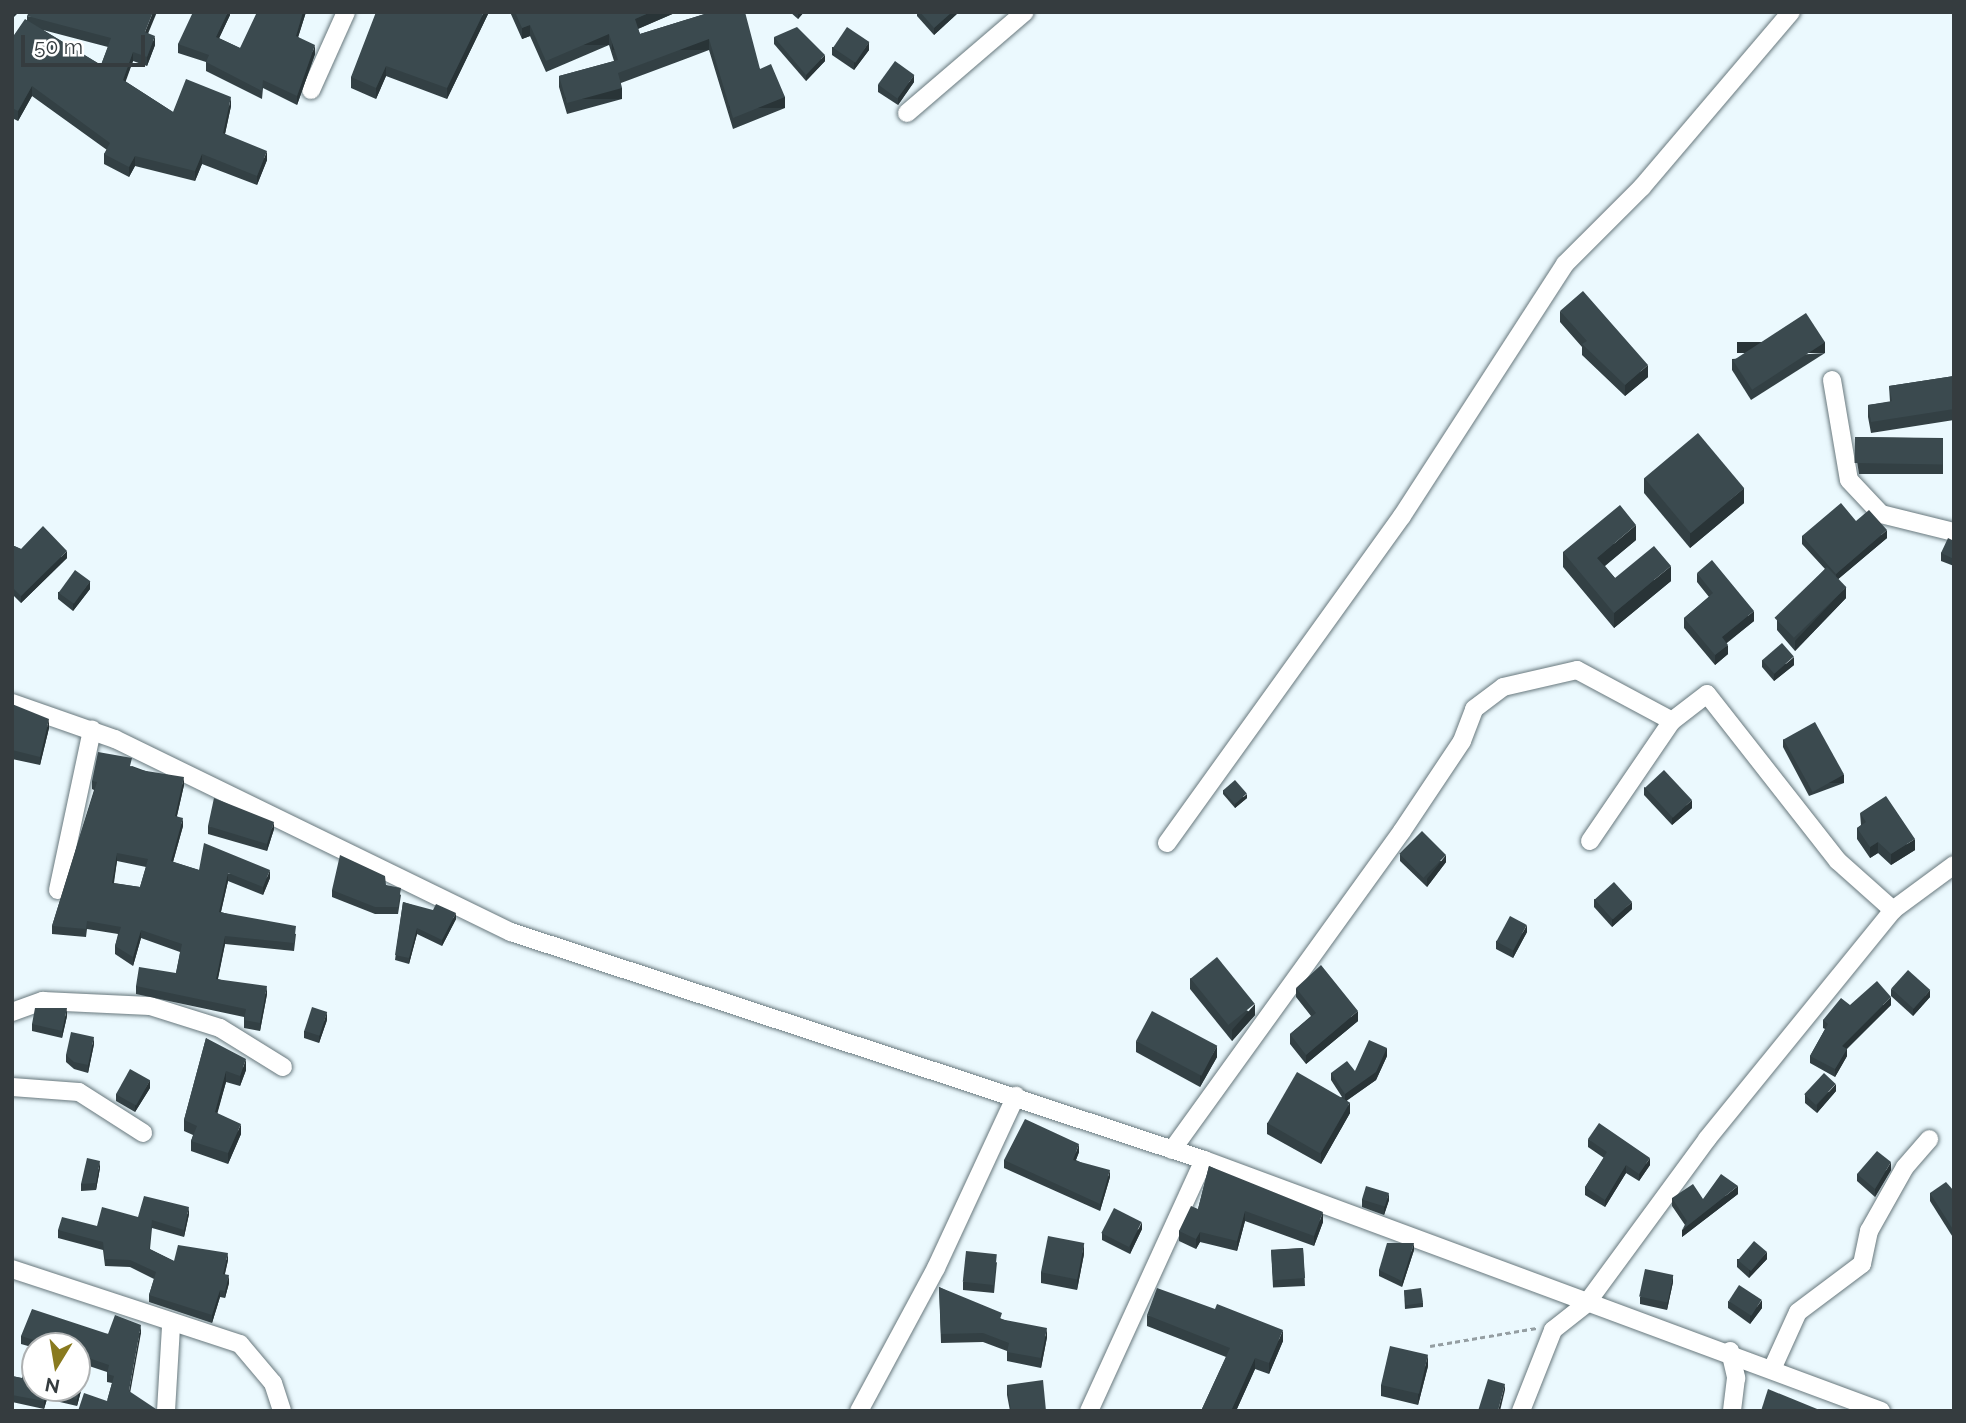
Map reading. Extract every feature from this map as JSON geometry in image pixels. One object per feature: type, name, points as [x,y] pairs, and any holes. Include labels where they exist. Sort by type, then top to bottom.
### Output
[{"type":"street","points":[[311,90],[346,12]]},
{"type":"street","points":[[907,113],[1026,12]]},
{"type":"street","points":[[1167,843],[1402,516],[1565,264],[1642,187],[1791,12]]},
{"type":"street","points":[[1832,380],[1849,480],[1881,514],[1954,531]]},
{"type":"street","points":[[1172,1150],[1402,831],[1462,741],[1474,709],[1503,687],[1577,670],[1672,721]]},
{"type":"street","points":[[1590,841],[1672,721],[1707,694],[1838,861],[1893,910]]},
{"type":"street","points":[[12,703],[92,730],[511,932],[796,1030],[1016,1096],[1204,1160],[1586,1304],[1730,1351],[1881,1411]]},
{"type":"street","points":[[58,890],[92,730]]},
{"type":"street","points":[[1521,1411],[1553,1330],[1586,1304],[1707,1139],[1893,910],[1954,865]]},
{"type":"street","points":[[12,1013],[43,1001],[150,1006],[220,1028],[283,1067]]},
{"type":"street","points":[[12,1087],[79,1091],[143,1133]]},
{"type":"street","points":[[859,1411],[936,1268],[1016,1096]]},
{"type":"street","points":[[1773,1367],[1798,1312],[1862,1264],[1869,1231],[1905,1167],[1929,1139]]},
{"type":"street","points":[[1089,1411],[1204,1160]]},
{"type":"street","points":[[12,1269],[172,1326],[240,1344],[273,1383],[282,1411]]},
{"type":"street","points":[[166,1411],[172,1326]]},
{"type":"street","points":[[1730,1351],[1736,1378],[1732,1411]]},
{"type":"path","points":[[1430,1346],[1528,1326],[1553,1330]]},
{"type":"building","points":[[29,12],[153,12],[145,32],[155,36],[147,57],[133,52],[123,80],[173,112],[186,79],[231,97],[223,133],[267,151],[257,176],[202,154],[195,171],[135,156],[129,167],[104,154],[110,143],[32,86],[18,111],[12,108],[12,38],[25,19],[101,65],[111,38],[27,16]]},
{"type":"building","points":[[193,12],[228,12],[216,37],[240,48],[257,12],[303,12],[296,36],[315,45],[297,96],[263,80],[262,91],[206,62],[209,55],[178,44]]},
{"type":"building","points":[[376,12],[484,12],[447,88],[386,66],[376,88],[351,77]]},
{"type":"building","points":[[515,12],[651,12],[635,19],[640,34],[711,12],[745,12],[760,69],[771,64],[785,97],[733,118],[709,39],[618,73],[622,88],[567,103],[559,76],[618,60],[609,34],[546,61],[530,25],[522,28]]},
{"type":"building","points":[[920,12],[952,12],[934,28]]},
{"type":"building","points":[[797,27],[825,55],[806,75],[774,37]]},
{"type":"building","points":[[847,27],[869,42],[855,63],[833,48]]},
{"type":"building","points":[[895,61],[914,75],[897,99],[878,84]]},
{"type":"building","points":[[1583,291],[1648,365],[1625,385],[1582,344],[1587,341],[1560,311]]},
{"type":"building","points":[[1806,313],[1825,342],[1752,390],[1733,360]]},
{"type":"building","points":[[1954,376],[1954,409],[1871,422],[1868,405],[1892,401],[1889,386]]},
{"type":"building","points":[[1698,433],[1744,488],[1691,533],[1644,478]]},
{"type":"building","points":[[1855,437],[1943,439],[1943,465],[1855,463]]},
{"type":"building","points":[[1841,503],[1856,521],[1869,510],[1887,530],[1836,574],[1802,536]]},
{"type":"building","points":[[1620,505],[1636,525],[1597,558],[1615,578],[1654,546],[1671,566],[1614,613],[1563,552]]},
{"type":"building","points":[[43,526],[67,551],[21,596],[12,587],[12,545],[21,549]]},
{"type":"building","points":[[1948,538],[1954,541],[1954,559],[1941,553]]},
{"type":"building","points":[[1712,560],[1754,611],[1722,637],[1728,645],[1715,655],[1684,618],[1713,593],[1697,573]]},
{"type":"building","points":[[1827,567],[1846,587],[1794,638],[1774,618]]},
{"type":"building","points":[[75,570],[90,581],[74,604],[59,593]]},
{"type":"building","points":[[1782,643],[1794,657],[1774,674],[1762,660]]},
{"type":"building","points":[[12,704],[49,719],[40,757],[12,750]]},
{"type":"building","points":[[1815,722],[1844,774],[1813,792],[1784,739]]},
{"type":"building","points":[[98,752],[132,758],[130,766],[140,770],[184,777],[175,816],[183,818],[171,861],[199,870],[204,843],[270,870],[263,887],[228,873],[219,912],[296,926],[294,943],[225,936],[216,979],[267,986],[260,1023],[244,1020],[246,1009],[136,986],[139,967],[176,973],[182,944],[141,930],[133,957],[115,946],[121,927],[87,921],[86,929],[52,926],[97,782],[92,781]],"holes":[[[117,853],[148,859],[140,887],[112,883]]]},
{"type":"building","points":[[1664,770],[1692,800],[1673,818],[1645,788]]},
{"type":"building","points":[[1235,780],[1247,794],[1235,804],[1223,790]]},
{"type":"building","points":[[1886,796],[1915,839],[1891,854],[1878,842],[1870,847],[1857,828],[1866,822],[1860,813]]},
{"type":"building","points":[[214,798],[274,822],[267,844],[208,826]]},
{"type":"building","points":[[1422,831],[1446,855],[1423,878],[1399,854]]},
{"type":"building","points":[[340,855],[385,876],[386,885],[401,888],[398,907],[375,907],[332,890]]},
{"type":"building","points":[[1614,882],[1632,902],[1613,919],[1595,899]]},
{"type":"building","points":[[403,902],[433,910],[436,904],[456,913],[442,940],[417,928],[409,958],[395,955]]},
{"type":"building","points":[[1510,916],[1527,925],[1513,951],[1496,942]]},
{"type":"building","points":[[1217,957],[1255,1004],[1228,1025],[1191,978]]},
{"type":"building","points":[[1321,965],[1358,1011],[1306,1055],[1290,1034],[1316,1013],[1296,988]]},
{"type":"building","points":[[1908,970],[1930,990],[1914,1009],[1891,989]]},
{"type":"building","points":[[1877,981],[1891,997],[1842,1046],[1847,1049],[1835,1069],[1810,1056],[1828,1024],[1823,1020],[1841,998],[1850,1005]]},
{"type":"building","points":[[312,1007],[327,1012],[319,1036],[304,1031]]},
{"type":"building","points":[[35,1008],[67,1008],[62,1031],[32,1024]]},
{"type":"building","points":[[1152,1011],[1217,1046],[1201,1076],[1136,1041]]},
{"type":"building","points":[[71,1032],[94,1037],[88,1065],[74,1062],[66,1055]]},
{"type":"building","points":[[206,1038],[246,1059],[240,1076],[226,1071],[215,1112],[241,1124],[228,1153],[191,1141],[197,1126],[184,1120]]},
{"type":"building","points":[[1369,1040],[1387,1048],[1376,1072],[1345,1094],[1331,1073],[1347,1061],[1355,1071]]},
{"type":"building","points":[[130,1069],[150,1080],[136,1106],[116,1094]]},
{"type":"building","points":[[1297,1072],[1350,1102],[1320,1154],[1268,1123]]},
{"type":"building","points":[[1824,1073],[1836,1084],[1816,1105],[1804,1094]]},
{"type":"building","points":[[1025,1119],[1079,1144],[1073,1160],[1110,1170],[1100,1204],[1004,1160]]},
{"type":"building","points":[[1599,1123],[1650,1158],[1639,1174],[1626,1165],[1605,1200],[1585,1187],[1607,1152],[1588,1139]]},
{"type":"building","points":[[1877,1151],[1891,1162],[1875,1189],[1857,1174]]},
{"type":"building","points":[[87,1158],[100,1161],[96,1183],[81,1184]]},
{"type":"building","points":[[1209,1166],[1323,1212],[1314,1236],[1245,1211],[1237,1241],[1200,1232],[1196,1239],[1179,1231],[1191,1206],[1198,1209]]},
{"type":"building","points":[[1721,1174],[1738,1186],[1682,1230],[1687,1221],[1672,1198],[1693,1184],[1703,1199]]},
{"type":"building","points":[[1946,1182],[1954,1191],[1954,1231],[1930,1193]]},
{"type":"building","points":[[1366,1186],[1389,1193],[1385,1206],[1362,1199]]},
{"type":"building","points":[[144,1196],[189,1207],[184,1230],[152,1220],[149,1249],[174,1261],[178,1245],[228,1253],[223,1274],[229,1275],[225,1291],[220,1290],[212,1315],[149,1295],[156,1272],[130,1260],[105,1259],[103,1242],[58,1230],[62,1217],[97,1226],[102,1207],[138,1217]]},
{"type":"building","points":[[1114,1208],[1142,1222],[1129,1247],[1101,1233]]},
{"type":"building","points":[[1048,1236],[1084,1243],[1077,1279],[1041,1272]]},
{"type":"building","points":[[1754,1241],[1767,1252],[1751,1271],[1738,1260]]},
{"type":"building","points":[[1387,1243],[1414,1243],[1402,1281],[1379,1270]]},
{"type":"building","points":[[1303,1248],[1305,1278],[1273,1280],[1271,1250]]},
{"type":"building","points":[[966,1251],[997,1254],[994,1285],[963,1282]]},
{"type":"building","points":[[1645,1269],[1673,1275],[1668,1302],[1639,1296]]},
{"type":"building","points":[[1739,1285],[1762,1300],[1751,1316],[1729,1301]]},
{"type":"building","points":[[939,1287],[1002,1313],[1000,1319],[1047,1328],[1041,1358],[1007,1352],[1009,1343],[983,1333],[941,1334]]},
{"type":"building","points":[[1157,1288],[1215,1309],[1217,1304],[1283,1330],[1269,1363],[1255,1358],[1231,1411],[1201,1411],[1230,1348],[1147,1315]]},
{"type":"building","points":[[1421,1288],[1423,1303],[1406,1305],[1404,1290]]},
{"type":"building","points":[[32,1309],[108,1334],[115,1315],[141,1325],[129,1391],[159,1411],[78,1411],[81,1402],[91,1402],[91,1395],[107,1401],[114,1376],[107,1374],[109,1365],[91,1359],[91,1332],[23,1332]]},
{"type":"building","points":[[1390,1346],[1428,1355],[1419,1394],[1381,1385]]},
{"type":"building","points":[[12,1376],[21,1378],[21,1397],[12,1395]]},
{"type":"building","points":[[1488,1379],[1505,1384],[1498,1411],[1478,1411]]},
{"type":"building","points":[[1043,1380],[1046,1411],[1011,1411],[1007,1385]]},
{"type":"building","points":[[1768,1389],[1822,1411],[1761,1411]]}]
